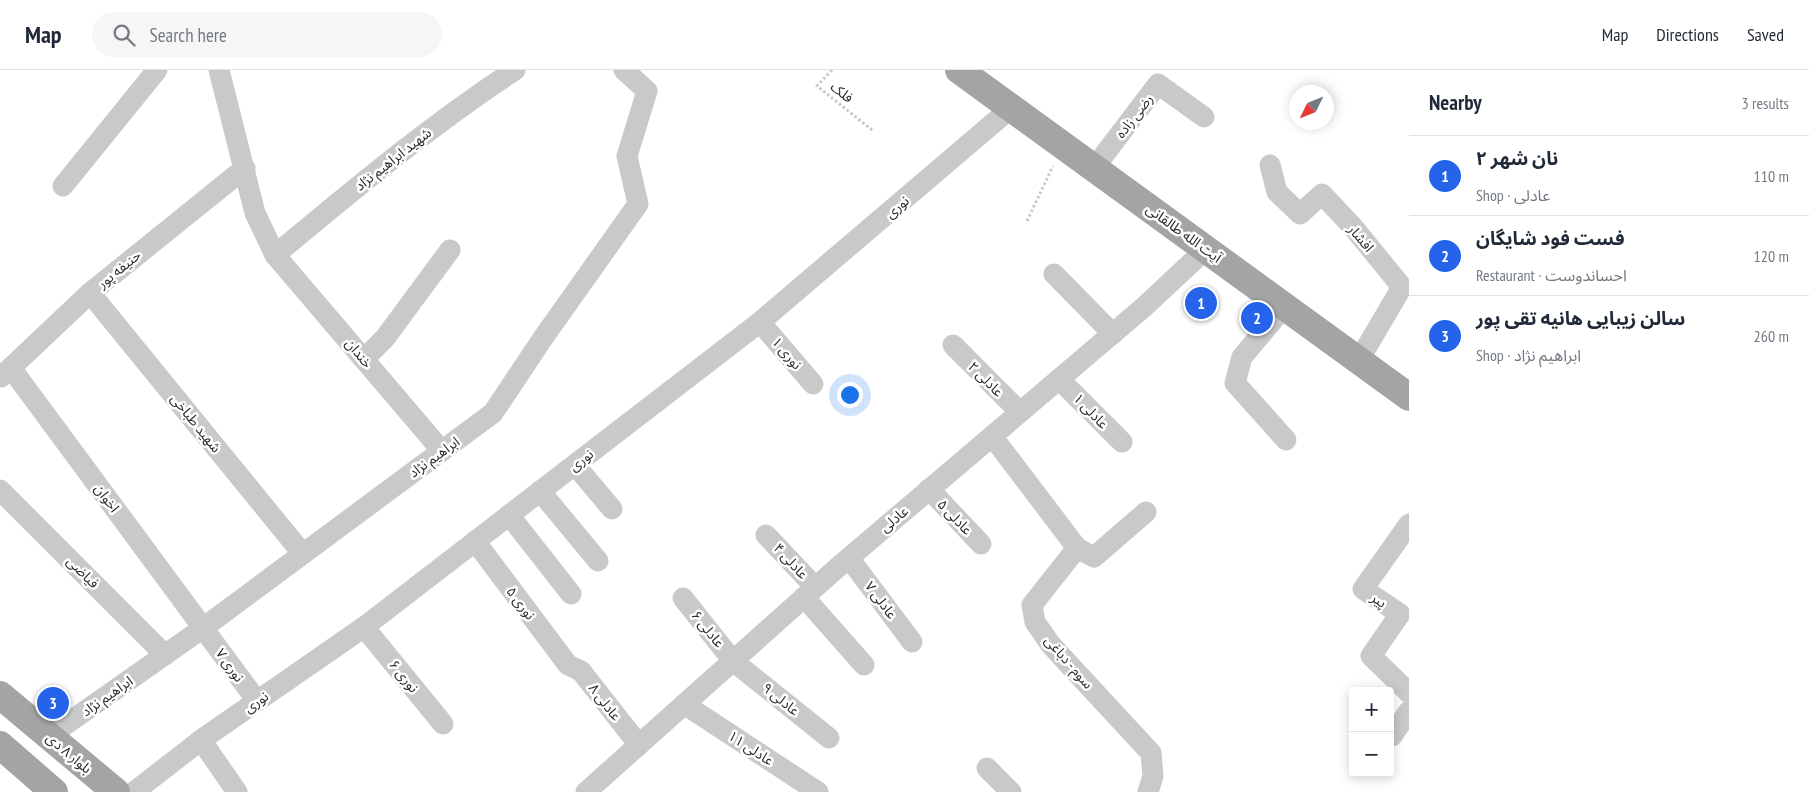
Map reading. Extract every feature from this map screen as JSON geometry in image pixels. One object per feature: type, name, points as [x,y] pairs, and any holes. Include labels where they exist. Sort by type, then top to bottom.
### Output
[{"type":"main road","name":"آیت الله طالقانی","points":[[959,70],[1409,397]]},
{"type":"main road","name":"بلوار ۸ دی","points":[[10,703],[48,737],[116,792]]},
{"type":"main road","points":[[0,733],[10,703]]},
{"type":"main road","points":[[0,745],[54,792]]},
{"type":"street","points":[[63,186],[157,70]]},
{"type":"street","points":[[219,70],[255,213],[275,255]]},
{"type":"street","name":"شهید ابراهیم نژاد","points":[[275,255],[376,171],[474,97],[515,70]]},
{"type":"street","name":"ابراهیم نژاد","points":[[48,737],[203,628],[493,413],[542,338],[638,204],[627,156],[647,91],[624,70]]},
{"type":"street","name":"رضی زاده","points":[[1094,168],[1158,84],[1204,118]]},
{"type":"street","name":"نوری","points":[[134,792],[201,740],[364,627],[760,322],[1011,108]]},
{"type":"street","name":"افشار","points":[[1270,165],[1276,192],[1300,214],[1322,194],[1402,288],[1359,360]]},
{"type":"street","name":"حنیفه پور","points":[[5,373],[90,293],[245,168]]},
{"type":"street","name":"عادلی","points":[[586,792],[810,592],[1113,334],[1206,249]]},
{"type":"street","points":[[364,358],[385,338],[450,250]]},
{"type":"street","name":"خندان","points":[[275,255],[442,451]]},
{"type":"street","points":[[1054,274],[1113,334]]},
{"type":"street","name":"شهید طباخی","points":[[90,293],[302,553]]},
{"type":"street","points":[[1285,306],[1242,357],[1235,383],[1286,440]]},
{"type":"street","name":"نوری ۱","points":[[760,322],[813,384]]},
{"type":"street","name":"عادلی ۲","points":[[953,345],[1020,412]]},
{"type":"street","name":"اخوان","points":[[5,373],[203,628]]},
{"type":"street","name":"عادلی ۱","points":[[1060,379],[1122,442]]},
{"type":"street","points":[[992,436],[1077,548],[1094,557],[1146,512]]},
{"type":"street","points":[[575,465],[612,509]]},
{"type":"street","name":"عادلی ۵","points":[[929,489],[981,544]]},
{"type":"street","name":"فیاضی","points":[[0,490],[165,655]]},
{"type":"street","points":[[540,491],[598,561]]},
{"type":"street","points":[[509,515],[571,594]]},
{"type":"street","name":"پیر","points":[[1409,524],[1363,589],[1400,614],[1371,656],[1409,693]]},
{"type":"street","name":"عادلی ۴","points":[[766,534],[864,665]]},
{"type":"street","name":"نوری ۵","points":[[475,541],[568,665]]},
{"type":"street","name":"سوم - دباغی","points":[[1077,548],[1032,605],[1035,622],[1051,644],[1151,753],[1153,776],[1148,792]]},
{"type":"street","name":"عادلی ۷","points":[[849,558],[912,642]]},
{"type":"street","name":"عادلی ۶","points":[[683,598],[734,660]]},
{"type":"street","name":"نوری ۶","points":[[364,627],[443,724]]},
{"type":"street","name":"نوری ۷","points":[[203,628],[257,701]]},
{"type":"street","name":"عادلی ۹","points":[[734,660],[829,738]]},
{"type":"street","name":"عادلی ۸","points":[[568,665],[581,671],[639,745]]},
{"type":"street","name":"عادلی ۱۱","points":[[684,704],[818,792]]},
{"type":"street","points":[[1394,733],[1409,711]]},
{"type":"street","points":[[201,740],[237,792]]},
{"type":"street","points":[[987,768],[1011,792]]},
{"type":"path","name":"فلک","points":[[832,70],[817,86],[872,130]]},
{"type":"path","points":[[1027,221],[1063,145]]},
{"type":"place","name":"نان شهر ۲","points":[[1201,303]]},
{"type":"place","name":"فست فود شایگان","points":[[1257,318]]},
{"type":"place","name":"سالن زیبایی هانیه تقی پور","points":[[53,703]]}]
